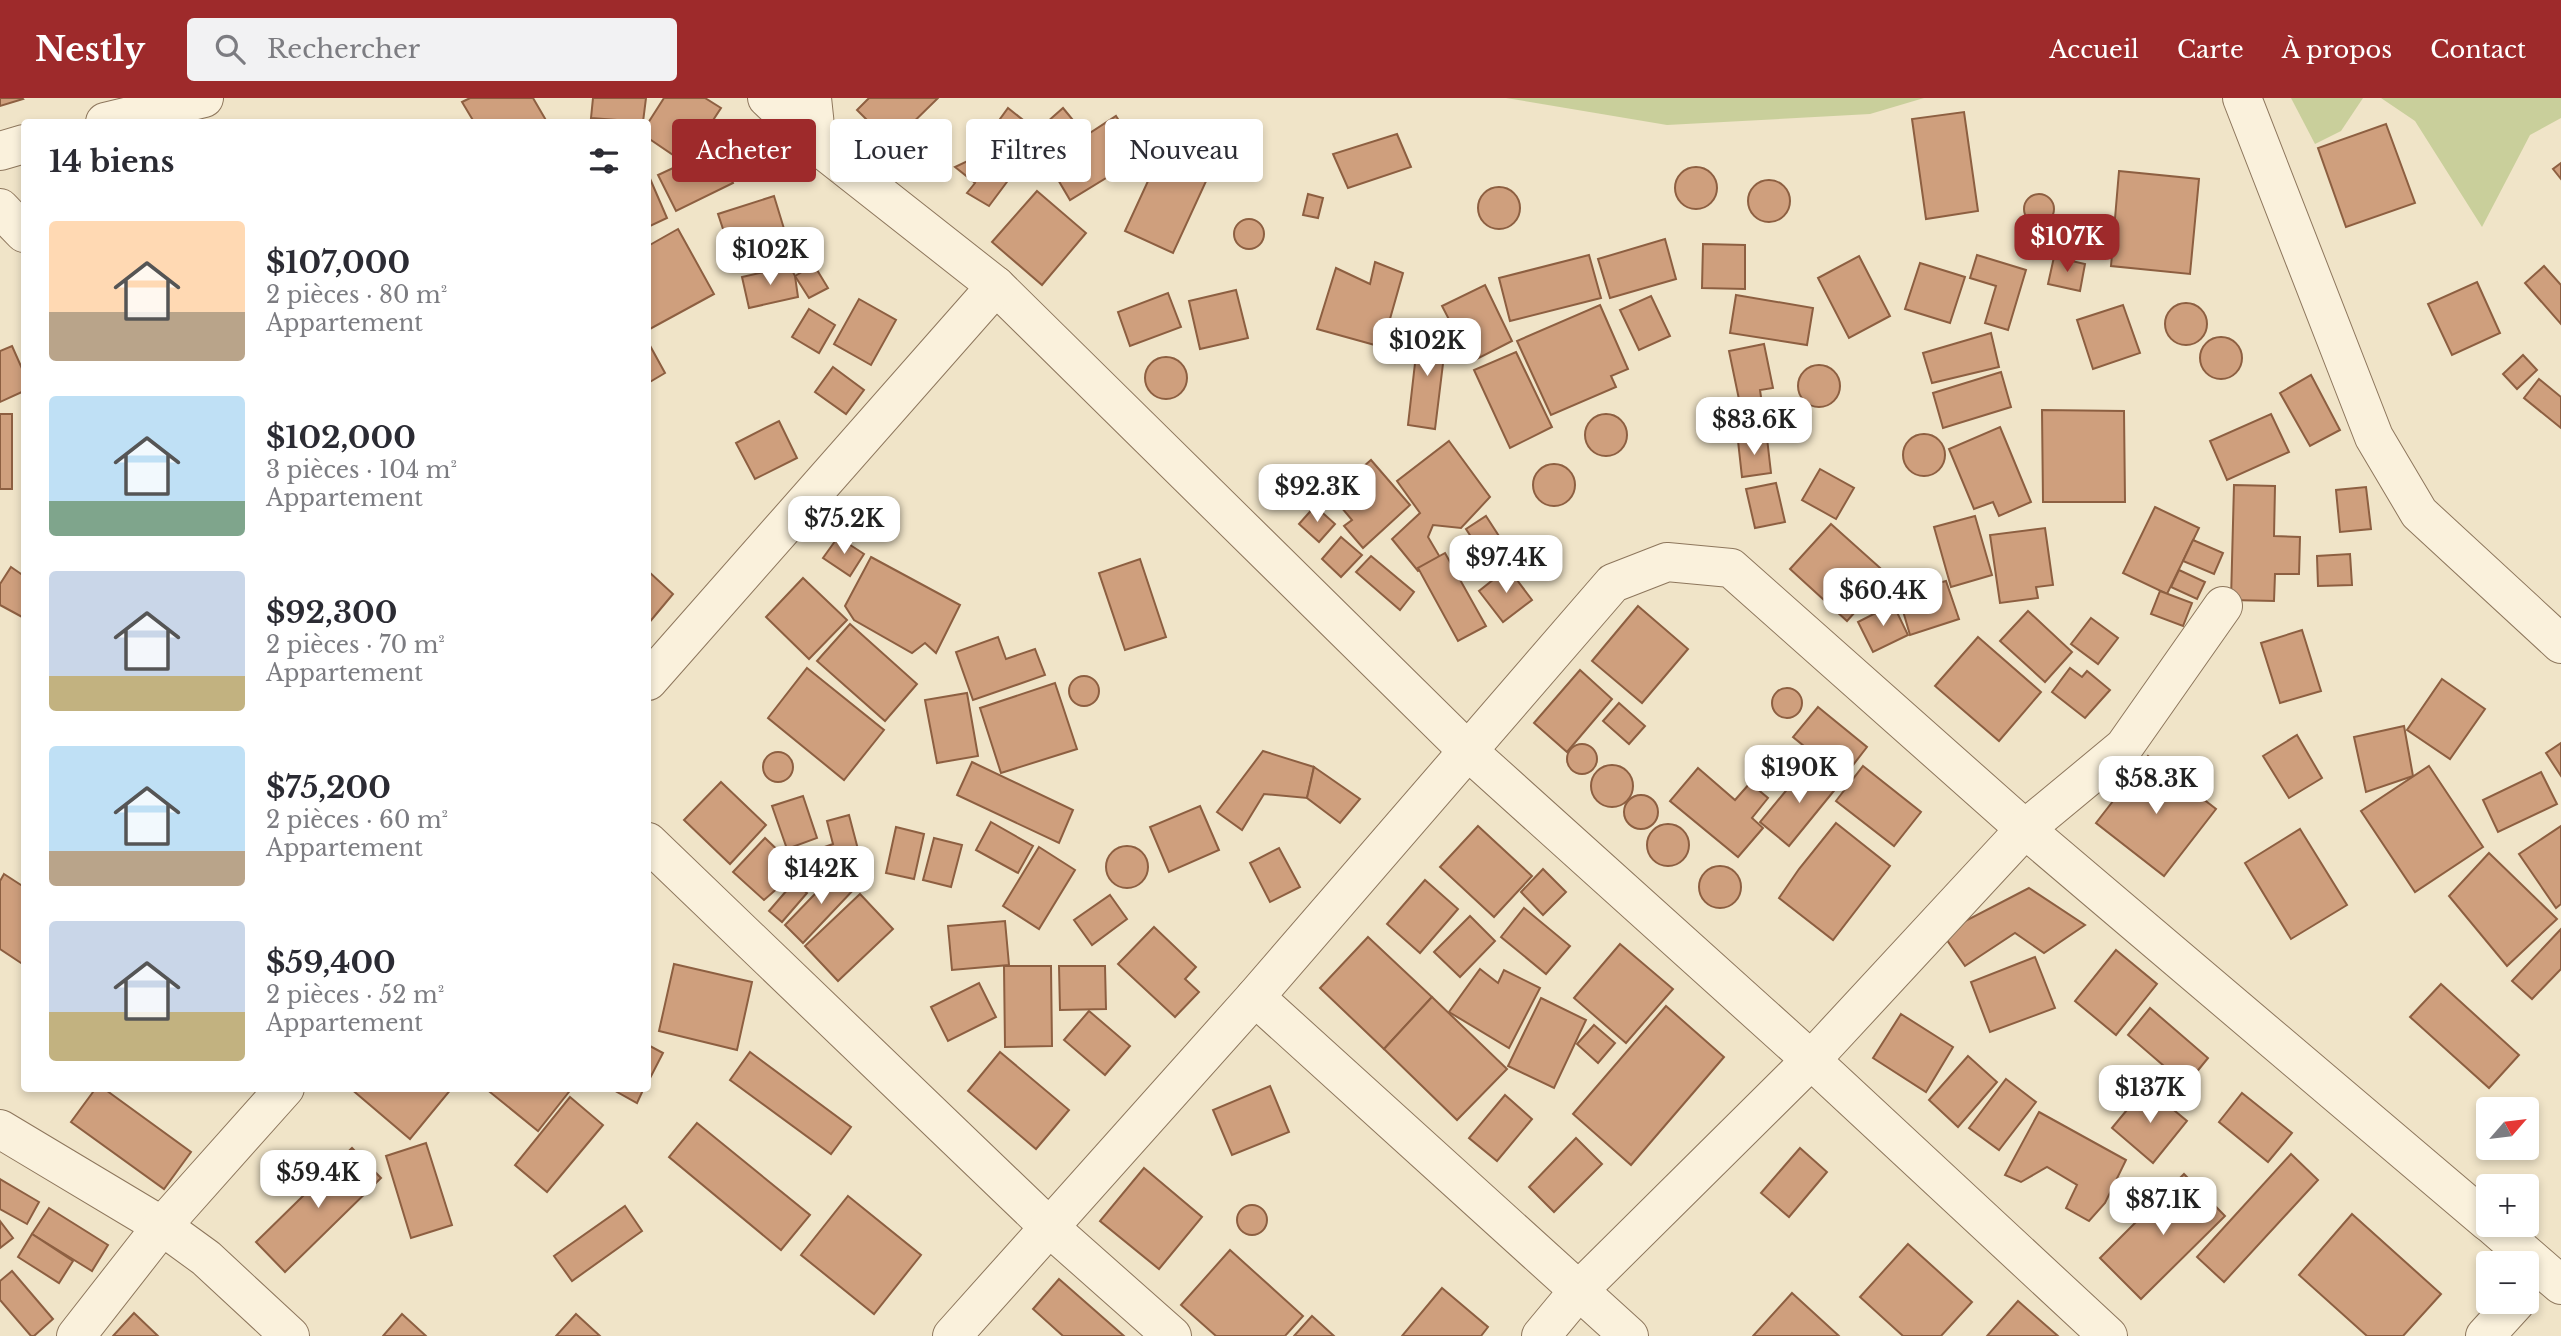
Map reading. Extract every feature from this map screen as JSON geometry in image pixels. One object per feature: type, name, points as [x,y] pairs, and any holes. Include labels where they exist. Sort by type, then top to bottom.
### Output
[{"type":"street","points":[[117,119],[204,98]]},
{"type":"street","points":[[767,98],[817,145],[996,286],[1468,751],[1811,1060],[2108,1336]]},
{"type":"street","points":[[812,98],[817,145]]},
{"type":"street","points":[[2242,98],[2374,437],[2419,513],[2561,644]]},
{"type":"street","points":[[0,151],[21,145]]},
{"type":"street","points":[[0,208],[21,230]]},
{"type":"street","points":[[651,678],[996,286]]},
{"type":"street","points":[[952,1336],[1255,997],[1613,583],[1667,562],[1731,568],[2025,829],[2476,1212]]},
{"type":"street","points":[[1541,1336],[1580,1289],[1811,1060],[2025,829],[2124,747],[2223,606]]},
{"type":"street","points":[[651,845],[1049,1227],[1172,1336]]},
{"type":"street","points":[[1255,997],[1629,1336]]},
{"type":"street","points":[[76,1336],[162,1226],[281,1092]]},
{"type":"street","points":[[0,1129],[162,1226],[206,1258],[290,1336]]},
{"type":"street","points":[[2505,1237],[2548,1275]]},
{"type":"street","points":[[2486,1336],[2505,1314]]},
{"type":"green space","points":[[1506,98],[1924,98],[1870,114],[1667,125]]},
{"type":"green space","points":[[2291,98],[2363,98],[2341,131],[2315,144]]},
{"type":"green space","points":[[2381,98],[2561,98],[2561,118],[2530,135],[2482,227],[2415,121]]},
{"type":"building","points":[[0,98],[22,98],[23,99],[0,106]]},
{"type":"building","points":[[470,98],[533,98],[545,119],[472,119],[462,102]]},
{"type":"building","points":[[593,98],[646,98],[643,119],[591,118]]},
{"type":"building","points":[[664,98],[705,98],[721,108],[714,119],[672,119],[672,154],[651,140],[651,119]]},
{"type":"building","points":[[869,98],[938,98],[917,119],[866,119],[857,110]]},
{"type":"building","points":[[1008,108],[1022,119],[1000,119]]},
{"type":"building","points":[[1063,108],[1072,119],[1050,119]]},
{"type":"building","points":[[1964,112],[1978,211],[1926,219],[1912,119]]},
{"type":"building","points":[[1105,123],[1105,179],[1070,200],[1059,182],[1091,182],[1091,132]]},
{"type":"building","points":[[2386,124],[2415,203],[2346,227],[2318,148]]},
{"type":"building","points":[[1397,134],[1411,167],[1348,188],[1333,154]]},
{"type":"building","points":[[966,162],[966,176],[955,167]]},
{"type":"building","points":[[2561,163],[2561,179],[2553,169]]},
{"type":"building","points":[[1696,167],[1711,173],[1717,188],[1711,203],[1696,209],[1681,203],[1675,188],[1681,173]]},
{"type":"building","points":[[672,168],[672,182],[733,183],[676,211],[658,175]]},
{"type":"building","points":[[2119,171],[2199,179],[2190,274],[2111,266]]},
{"type":"building","points":[[1769,180],[1784,186],[1790,201],[1784,216],[1769,222],[1754,216],[1748,201],[1754,186]]},
{"type":"building","points":[[651,181],[667,218],[651,226]]},
{"type":"building","points":[[1007,182],[989,206],[967,193],[975,183]]},
{"type":"building","points":[[1148,182],[1206,182],[1173,253],[1125,231]]},
{"type":"building","points":[[1499,187],[1514,193],[1520,208],[1514,223],[1499,229],[1484,223],[1478,208],[1484,193]]},
{"type":"building","points":[[1037,191],[1086,233],[1042,285],[992,242]]},
{"type":"building","points":[[1308,194],[1323,198],[1318,218],[1303,215]]},
{"type":"building","points":[[2039,194],[2050,198],[2054,209],[2050,220],[2039,224],[2028,220],[2024,209],[2028,198]]},
{"type":"building","points":[[774,196],[789,245],[734,262],[718,214]]},
{"type":"building","points":[[1249,219],[1260,223],[1264,234],[1260,245],[1249,249],[1238,245],[1234,234],[1238,223]]},
{"type":"building","points":[[678,229],[714,294],[651,328],[651,244]]},
{"type":"building","points":[[1665,239],[1676,279],[1610,298],[1598,259]]},
{"type":"building","points":[[1703,244],[1745,245],[1745,289],[1702,288]]},
{"type":"building","points":[[1589,255],[1601,298],[1510,321],[1499,278]]},
{"type":"building","points":[[1977,255],[2026,270],[2008,330],[1985,323],[1996,286],[1970,278]]},
{"type":"building","points":[[1859,256],[1890,316],[1849,338],[1818,278]]},
{"type":"building","points":[[2054,257],[2085,264],[2080,291],[2048,284]]},
{"type":"building","points":[[1375,262],[1403,273],[1382,347],[1317,329],[1336,268],[1370,284]]},
{"type":"building","points":[[1920,263],[1965,277],[1950,323],[1905,309]]},
{"type":"building","points":[[814,265],[828,288],[809,298],[795,276]]},
{"type":"building","points":[[790,266],[795,276],[798,297],[749,308],[742,277]]},
{"type":"building","points":[[2544,266],[2561,285],[2561,324],[2525,283]]},
{"type":"building","points":[[2477,282],[2500,333],[2452,355],[2428,304]]},
{"type":"building","points":[[1485,285],[1512,341],[1471,362],[1442,306]]},
{"type":"building","points":[[1236,290],[1248,338],[1200,349],[1189,301]]},
{"type":"building","points":[[1168,293],[1181,327],[1130,346],[1118,312]]},
{"type":"building","points":[[1736,295],[1813,308],[1807,345],[1730,333]]},
{"type":"building","points":[[1651,296],[1670,336],[1639,350],[1620,310]]},
{"type":"building","points":[[859,299],[896,320],[871,365],[834,344]]},
{"type":"building","points":[[2186,303],[2201,309],[2207,324],[2201,339],[2186,345],[2171,339],[2165,324],[2171,309]]},
{"type":"building","points":[[1600,305],[1628,369],[1611,376],[1616,387],[1551,415],[1517,341]]},
{"type":"building","points":[[2123,305],[2140,353],[2093,369],[2077,320]]},
{"type":"building","points":[[809,309],[835,325],[819,353],[792,337]]},
{"type":"building","points":[[1419,328],[1447,331],[1435,429],[1408,425]]},
{"type":"building","points":[[1991,333],[1999,367],[1932,383],[1923,353]]},
{"type":"building","points":[[2221,337],[2236,343],[2242,358],[2236,373],[2221,379],[2206,373],[2200,358],[2206,343]]},
{"type":"building","points":[[1764,344],[1773,388],[1760,390],[1762,404],[1741,409],[1729,351]]},
{"type":"building","points":[[12,346],[21,366],[21,392],[0,402],[0,351]]},
{"type":"building","points":[[651,347],[665,373],[651,381]]},
{"type":"building","points":[[1516,352],[1552,427],[1510,448],[1474,370]]},
{"type":"building","points":[[2523,355],[2537,370],[2517,389],[2503,374]]},
{"type":"building","points":[[1166,357],[1181,363],[1187,378],[1181,393],[1166,399],[1151,393],[1145,378],[1151,363]]},
{"type":"building","points":[[1819,365],[1834,371],[1840,386],[1834,401],[1819,407],[1804,401],[1798,386],[1804,371]]},
{"type":"building","points":[[833,367],[864,390],[846,414],[815,392]]},
{"type":"building","points":[[2001,372],[2011,407],[1943,428],[1933,393]]},
{"type":"building","points":[[2311,375],[2340,430],[2310,446],[2280,393]]},
{"type":"building","points":[[2539,379],[2561,397],[2561,428],[2524,398]]},
{"type":"building","points":[[1778,398],[1789,402],[1793,413],[1789,424],[1778,428],[1767,424],[1763,413],[1767,402]]},
{"type":"building","points":[[1706,399],[1732,404],[1727,434],[1701,429]]},
{"type":"building","points":[[2042,410],[2124,411],[2125,502],[2043,502]]},
{"type":"building","points":[[0,414],[12,414],[12,489],[0,489]]},
{"type":"building","points":[[1606,414],[1621,420],[1627,435],[1621,450],[1606,456],[1591,450],[1585,435],[1591,420]]},
{"type":"building","points":[[2271,414],[2289,452],[2227,480],[2210,441]]},
{"type":"building","points":[[779,421],[797,458],[755,479],[736,443]]},
{"type":"building","points":[[2000,427],[2031,502],[1999,516],[1993,502],[1974,509],[1949,449]]},
{"type":"building","points":[[1924,434],[1939,440],[1945,455],[1939,470],[1924,476],[1909,470],[1903,455],[1909,440]]},
{"type":"building","points":[[1767,438],[1771,473],[1742,477],[1738,441]]},
{"type":"building","points":[[1449,441],[1490,497],[1461,528],[1433,525],[1428,537],[1441,559],[1418,571],[1392,539],[1420,513],[1397,481]]},
{"type":"building","points":[[1371,460],[1410,505],[1363,548],[1344,526],[1352,520],[1331,495]]},
{"type":"building","points":[[1554,464],[1569,470],[1575,485],[1569,500],[1554,506],[1539,500],[1533,485],[1539,470]]},
{"type":"building","points":[[1820,469],[1854,488],[1836,519],[1802,500]]},
{"type":"building","points":[[1776,483],[1785,522],[1755,528],[1746,489]]},
{"type":"building","points":[[2234,485],[2275,486],[2274,536],[2300,537],[2299,574],[2275,574],[2274,601],[2231,600]]},
{"type":"building","points":[[2366,487],[2371,529],[2340,532],[2336,490]]},
{"type":"building","points":[[1315,506],[1335,524],[1319,542],[1299,524]]},
{"type":"building","points":[[2155,507],[2199,528],[2167,594],[2123,573]]},
{"type":"building","points":[[1486,516],[1508,550],[1488,563],[1466,529]]},
{"type":"building","points":[[1975,516],[1992,575],[1951,587],[1934,527]]},
{"type":"building","points":[[1831,524],[1888,575],[1847,621],[1790,569]]},
{"type":"building","points":[[2045,528],[2053,585],[2036,587],[2038,598],[2000,603],[1990,535]]},
{"type":"building","points":[[838,537],[864,554],[850,576],[823,558]]},
{"type":"building","points":[[1341,537],[1362,555],[1341,577],[1322,559]]},
{"type":"building","points":[[2193,540],[2223,553],[2214,574],[2183,561]]},
{"type":"building","points":[[1445,553],[1486,626],[1458,641],[1418,568]]},
{"type":"building","points":[[2350,554],[2352,585],[2318,586],[2317,556]]},
{"type":"building","points":[[1371,556],[1414,592],[1400,610],[1356,572]]},
{"type":"building","points":[[871,557],[960,605],[936,653],[925,643],[912,653],[854,620],[845,606]]},
{"type":"building","points":[[1140,559],[1166,637],[1125,650],[1099,573]]},
{"type":"building","points":[[11,567],[21,574],[21,616],[0,605],[0,584]]},
{"type":"building","points":[[1508,568],[1532,600],[1503,622],[1479,591]]},
{"type":"building","points":[[2179,570],[2205,582],[2197,599],[2171,587]]},
{"type":"building","points":[[651,574],[673,594],[651,620]]},
{"type":"building","points":[[803,578],[847,620],[809,659],[766,617]]},
{"type":"building","points":[[1946,581],[1959,619],[1910,635],[1898,594]]},
{"type":"building","points":[[2160,591],[2192,603],[2183,626],[2151,614]]},
{"type":"building","points":[[1893,604],[1908,635],[1873,652],[1858,622]]},
{"type":"building","points":[[1638,606],[1688,649],[1642,703],[1592,661]]},
{"type":"building","points":[[2028,611],[2072,652],[2045,682],[2000,641]]},
{"type":"building","points":[[2091,618],[2118,638],[2098,664],[2071,644]]},
{"type":"building","points":[[850,624],[917,684],[885,721],[817,661]]},
{"type":"building","points":[[2302,630],[2321,691],[2280,703],[2261,643]]},
{"type":"building","points":[[998,637],[1006,659],[1035,649],[1045,675],[973,700],[956,652]]},
{"type":"building","points":[[1978,637],[2041,692],[1999,741],[1935,686]]},
{"type":"building","points":[[807,668],[884,730],[844,780],[768,718]]},
{"type":"building","points":[[2070,668],[2082,677],[2087,671],[2110,690],[2085,718],[2052,692]]},
{"type":"building","points":[[1580,670],[1612,699],[1567,752],[1534,723]]},
{"type":"building","points":[[1084,676],[1095,680],[1099,691],[1095,702],[1084,706],[1073,702],[1069,691],[1073,680]]},
{"type":"building","points":[[2442,679],[2485,709],[2450,759],[2407,730]]},
{"type":"building","points":[[1055,683],[1077,749],[1001,773],[980,708]]},
{"type":"building","points":[[1787,688],[1798,692],[1802,703],[1798,714],[1787,718],[1776,714],[1772,703],[1776,692]]},
{"type":"building","points":[[967,693],[978,756],[937,763],[925,700]]},
{"type":"building","points":[[1619,703],[1645,726],[1629,744],[1603,721]]},
{"type":"building","points":[[1818,707],[1867,747],[1843,778],[1793,737]]},
{"type":"building","points":[[2404,726],[2413,776],[2366,792],[2354,737]]},
{"type":"building","points":[[2297,735],[2322,778],[2289,798],[2263,756]]},
{"type":"building","points":[[2561,743],[2561,776],[2546,753]]},
{"type":"building","points":[[1582,744],[1593,748],[1597,759],[1593,770],[1582,774],[1571,770],[1567,759],[1571,748]]},
{"type":"building","points":[[1263,751],[1314,767],[1307,798],[1264,794],[1242,830],[1217,812]]},
{"type":"building","points":[[778,752],[789,756],[793,767],[789,778],[778,782],[767,778],[763,767],[767,756]]},
{"type":"building","points":[[2148,756],[2216,809],[2164,876],[2096,823]]},
{"type":"building","points":[[972,762],[1073,810],[1059,843],[957,795]]},
{"type":"building","points":[[1809,763],[1837,787],[1789,846],[1760,822]]},
{"type":"building","points":[[1612,765],[1627,771],[1633,786],[1627,801],[1612,807],[1597,801],[1591,786],[1597,771]]},
{"type":"building","points":[[1863,766],[1921,812],[1894,846],[1836,801]]},
{"type":"building","points":[[2429,766],[2483,847],[2415,892],[2361,811]]},
{"type":"building","points":[[1314,767],[1360,799],[1340,823],[1307,798]]},
{"type":"building","points":[[1698,768],[1735,800],[1750,783],[1768,798],[1752,818],[1763,828],[1738,857],[1670,801]]},
{"type":"building","points":[[2541,772],[2557,804],[2498,832],[2483,800]]},
{"type":"building","points":[[721,782],[766,825],[730,864],[684,820]]},
{"type":"building","points":[[1641,795],[1653,800],[1658,812],[1653,824],[1641,829],[1629,824],[1624,812],[1629,800]]},
{"type":"building","points":[[803,796],[817,838],[787,849],[772,806]]},
{"type":"building","points":[[1200,806],[1219,850],[1169,872],[1150,827]]},
{"type":"building","points":[[849,815],[860,857],[787,880],[764,900],[733,872],[765,838],[788,860],[833,844],[827,821]]},
{"type":"building","points":[[991,822],[1033,846],[1018,873],[976,850]]},
{"type":"building","points":[[1836,823],[1890,866],[1833,940],[1779,898]]},
{"type":"building","points":[[1668,824],[1683,830],[1689,845],[1683,860],[1668,866],[1653,860],[1647,845],[1653,830]]},
{"type":"building","points":[[1478,826],[1532,876],[1494,917],[1440,867]]},
{"type":"building","points":[[2561,826],[2561,904],[2556,908],[2519,854]]},
{"type":"building","points":[[896,827],[924,834],[914,879],[886,873]]},
{"type":"building","points":[[2300,829],[2347,905],[2291,939],[2245,863]]},
{"type":"building","points":[[934,838],[962,845],[951,887],[923,880]]},
{"type":"building","points":[[1127,846],[1142,852],[1148,867],[1142,882],[1127,888],[1112,882],[1106,867],[1112,852]]},
{"type":"building","points":[[1039,847],[1075,870],[1039,929],[1003,906]]},
{"type":"building","points":[[1279,848],[1300,887],[1270,902],[1250,863]]},
{"type":"building","points":[[2489,853],[2557,919],[2507,966],[2449,896]]},
{"type":"building","points":[[1720,866],[1735,872],[1741,887],[1735,902],[1720,908],[1705,902],[1699,887],[1705,872]]},
{"type":"building","points":[[839,869],[857,886],[803,943],[785,925]]},
{"type":"building","points":[[1543,869],[1566,892],[1543,915],[1521,892]]},
{"type":"building","points":[[4,874],[21,885],[21,963],[0,949],[0,881]]},
{"type":"building","points":[[1425,880],[1458,909],[1420,953],[1387,924]]},
{"type":"building","points":[[794,882],[807,893],[782,922],[769,911]]},
{"type":"building","points":[[2029,888],[2085,925],[2044,953],[2015,933],[1965,966],[1942,933]]},
{"type":"building","points":[[860,894],[893,929],[838,981],[805,946]]},
{"type":"building","points":[[1110,895],[1127,919],[1092,945],[1074,920]]},
{"type":"building","points":[[1524,908],[1570,946],[1546,974],[1501,937]]},
{"type":"building","points":[[1470,916],[1495,941],[1460,977],[1434,952]]},
{"type":"building","points":[[1005,921],[1009,965],[952,970],[948,926]]},
{"type":"building","points":[[1154,927],[1196,967],[1185,979],[1199,992],[1175,1017],[1118,964]]},
{"type":"building","points":[[2561,929],[2561,969],[2532,999],[2512,981]]},
{"type":"building","points":[[1368,937],[1432,997],[1384,1049],[1320,988]]},
{"type":"building","points":[[1620,944],[1673,989],[1626,1043],[1574,998]]},
{"type":"building","points":[[2116,950],[2157,984],[2116,1035],[2075,1001]]},
{"type":"building","points":[[2035,957],[2055,1008],[1990,1032],[1971,982]]},
{"type":"building","points":[[674,964],[752,982],[737,1050],[659,1031]]},
{"type":"building","points":[[1004,966],[1051,966],[1052,1046],[1005,1047]]},
{"type":"building","points":[[1059,966],[1105,966],[1106,1009],[1060,1010]]},
{"type":"building","points":[[1480,969],[1498,983],[1504,970],[1540,988],[1509,1048],[1449,1012]]},
{"type":"building","points":[[979,983],[996,1017],[948,1041],[931,1007]]},
{"type":"building","points":[[2441,984],[2519,1055],[2489,1088],[2410,1017]]},
{"type":"building","points":[[1432,997],[1507,1069],[1457,1120],[1384,1049]]},
{"type":"building","points":[[1541,998],[1586,1020],[1554,1088],[1508,1066]]},
{"type":"building","points":[[1666,1006],[1724,1057],[1631,1165],[1573,1114]]},
{"type":"building","points":[[2150,1008],[2208,1058],[2186,1085],[2128,1035]]},
{"type":"building","points":[[1089,1011],[1130,1046],[1105,1075],[1064,1040]]},
{"type":"building","points":[[1901,1014],[1953,1047],[1926,1092],[1873,1058]]},
{"type":"building","points":[[1594,1025],[1615,1043],[1598,1063],[1577,1044]]},
{"type":"building","points":[[651,1047],[663,1053],[651,1076]]},
{"type":"building","points":[[750,1052],[851,1127],[831,1154],[730,1080]]},
{"type":"building","points":[[1000,1052],[1069,1110],[1036,1149],[968,1091]]},
{"type":"building","points":[[1968,1056],[1997,1082],[1958,1127],[1929,1100]]},
{"type":"building","points":[[2006,1079],[2036,1102],[1999,1150],[1969,1128]]},
{"type":"building","points":[[1270,1086],[1289,1132],[1232,1155],[1213,1110]]},
{"type":"building","points":[[2146,1087],[2187,1121],[2153,1163],[2112,1128]]},
{"type":"building","points":[[93,1092],[108,1092],[191,1152],[164,1189],[71,1122]]},
{"type":"building","points":[[355,1092],[449,1092],[410,1139]]},
{"type":"building","points":[[490,1092],[569,1092],[538,1131]]},
{"type":"building","points":[[617,1092],[642,1092],[637,1103]]},
{"type":"building","points":[[2242,1093],[2292,1133],[2268,1162],[2219,1122]]},
{"type":"building","points":[[1505,1095],[1532,1119],[1497,1161],[1469,1138]]},
{"type":"building","points":[[570,1097],[603,1125],[547,1192],[515,1165]]},
{"type":"building","points":[[2039,1112],[2126,1160],[2105,1203],[2089,1221],[2066,1208],[2077,1185],[2047,1167],[2021,1182],[2005,1175]]},
{"type":"building","points":[[697,1123],[810,1215],[781,1250],[669,1157]]},
{"type":"building","points":[[1576,1138],[1602,1164],[1554,1212],[1529,1187]]},
{"type":"building","points":[[426,1143],[452,1225],[411,1238],[386,1156]]},
{"type":"building","points":[[352,1148],[381,1178],[285,1272],[256,1242]]},
{"type":"building","points":[[1800,1148],[1827,1172],[1789,1217],[1761,1193]]},
{"type":"building","points":[[2291,1154],[2318,1180],[2224,1282],[2197,1257]]},
{"type":"building","points":[[1144,1168],[1202,1217],[1159,1269],[1100,1221]]},
{"type":"building","points":[[2184,1174],[2225,1216],[2141,1299],[2100,1258]]},
{"type":"building","points":[[0,1179],[39,1202],[27,1224],[0,1209]]},
{"type":"building","points":[[848,1196],[921,1255],[874,1314],[801,1255]]},
{"type":"building","points":[[1252,1205],[1263,1209],[1267,1220],[1263,1231],[1252,1235],[1241,1231],[1237,1220],[1241,1209]]},
{"type":"building","points":[[625,1206],[642,1231],[572,1281],[554,1256]]},
{"type":"building","points":[[49,1208],[108,1245],[92,1271],[32,1234]]},
{"type":"building","points":[[2352,1214],[2441,1294],[2403,1336],[2367,1336],[2299,1275]]},
{"type":"building","points":[[0,1221],[13,1238],[0,1248]]},
{"type":"building","points":[[32,1234],[73,1261],[59,1283],[18,1257]]},
{"type":"building","points":[[1908,1244],[1972,1302],[1941,1336],[1903,1336],[1860,1297]]},
{"type":"building","points":[[1230,1250],[1303,1316],[1285,1336],[1216,1336],[1181,1305]]},
{"type":"building","points":[[12,1271],[53,1319],[34,1336],[31,1336],[0,1300],[0,1281]]},
{"type":"building","points":[[1059,1279],[1124,1336],[1063,1336],[1033,1309]]},
{"type":"building","points":[[1442,1288],[1488,1327],[1481,1336],[1402,1336]]},
{"type":"building","points":[[1792,1293],[1839,1336],[1753,1336]]},
{"type":"building","points":[[2018,1301],[2058,1336],[1987,1336]]},
{"type":"building","points":[[134,1313],[158,1336],[113,1336]]},
{"type":"building","points":[[402,1314],[426,1336],[383,1336]]},
{"type":"building","points":[[576,1314],[600,1336],[556,1336]]},
{"type":"building","points":[[1312,1316],[1334,1336],[1294,1336]]}]
